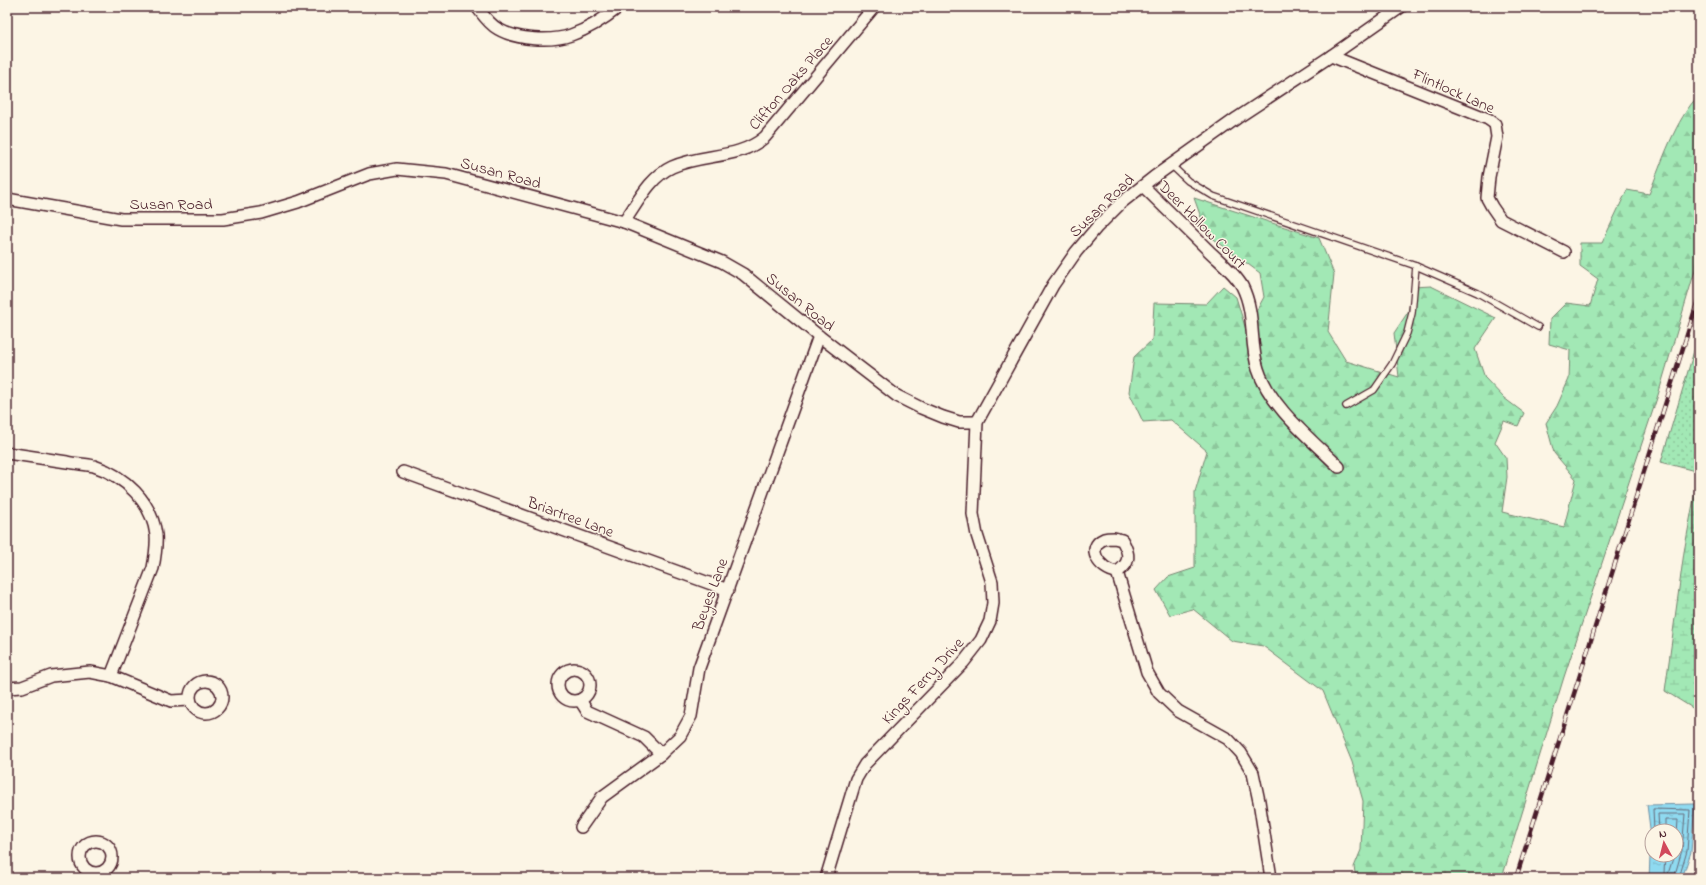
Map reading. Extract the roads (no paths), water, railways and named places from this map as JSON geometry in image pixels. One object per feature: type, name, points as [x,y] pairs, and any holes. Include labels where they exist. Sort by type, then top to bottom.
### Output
[{"type":"street","points":[[477,7],[486,19],[499,29],[523,37],[546,39],[571,36],[592,26],[619,7]]},
{"type":"street","name":"Clifton Oaks Place","points":[[624,222],[653,181],[672,167],[688,161],[718,157],[756,145],[765,137],[874,7]]},
{"type":"street","name":"Susan Road","points":[[7,199],[121,219],[223,219],[261,213],[298,202],[369,174],[397,169],[446,174],[624,222],[732,266],[897,396],[943,417],[959,422],[977,422],[1053,285],[1076,252],[1097,227],[1121,203],[1171,164],[1331,56],[1400,7]]},
{"type":"street","name":"Flintlock Lane","points":[[1331,56],[1488,119],[1495,124],[1497,137],[1488,177],[1487,198],[1492,208],[1501,220],[1564,252]]},
{"type":"street","name":"Deer Hollow Court","points":[[1143,186],[1227,268],[1241,285],[1248,302],[1253,323],[1254,347],[1258,369],[1267,389],[1286,413],[1339,467]]},
{"type":"street","name":"Beyes Lane","points":[[581,827],[602,797],[661,754],[680,736],[691,716],[699,668],[819,336]]},
{"type":"street","name":"Kings Ferry Drive","points":[[826,878],[856,779],[865,764],[963,663],[981,640],[990,621],[993,603],[992,582],[973,514],[977,422]]},
{"type":"street","points":[[7,453],[94,466],[129,484],[142,498],[151,516],[156,534],[156,550],[153,568],[111,676]]},
{"type":"street","name":"Briartree Lane","points":[[403,472],[728,590]]},
{"type":"street","points":[[1117,572],[1147,672],[1159,693],[1178,711],[1228,739],[1241,753],[1253,773],[1259,801],[1270,878]]},
{"type":"street","points":[[7,688],[22,687],[51,676],[75,672],[90,672],[111,676],[172,701],[190,700]]},
{"type":"street","points":[[580,700],[587,711],[644,736],[661,754]]},
{"type":"lane","points":[[1171,164],[1188,181],[1213,196],[1416,266],[1478,293],[1538,327]]},
{"type":"lane","points":[[1346,406],[1374,390],[1392,364],[1407,333],[1412,313],[1416,266]]},
{"type":"water","points":[[1695,804],[1691,852],[1682,878],[1649,878],[1650,863],[1684,863],[1684,823],[1649,823],[1647,805]]},
{"type":"railway","points":[[1516,878],[1699,297]]}]
